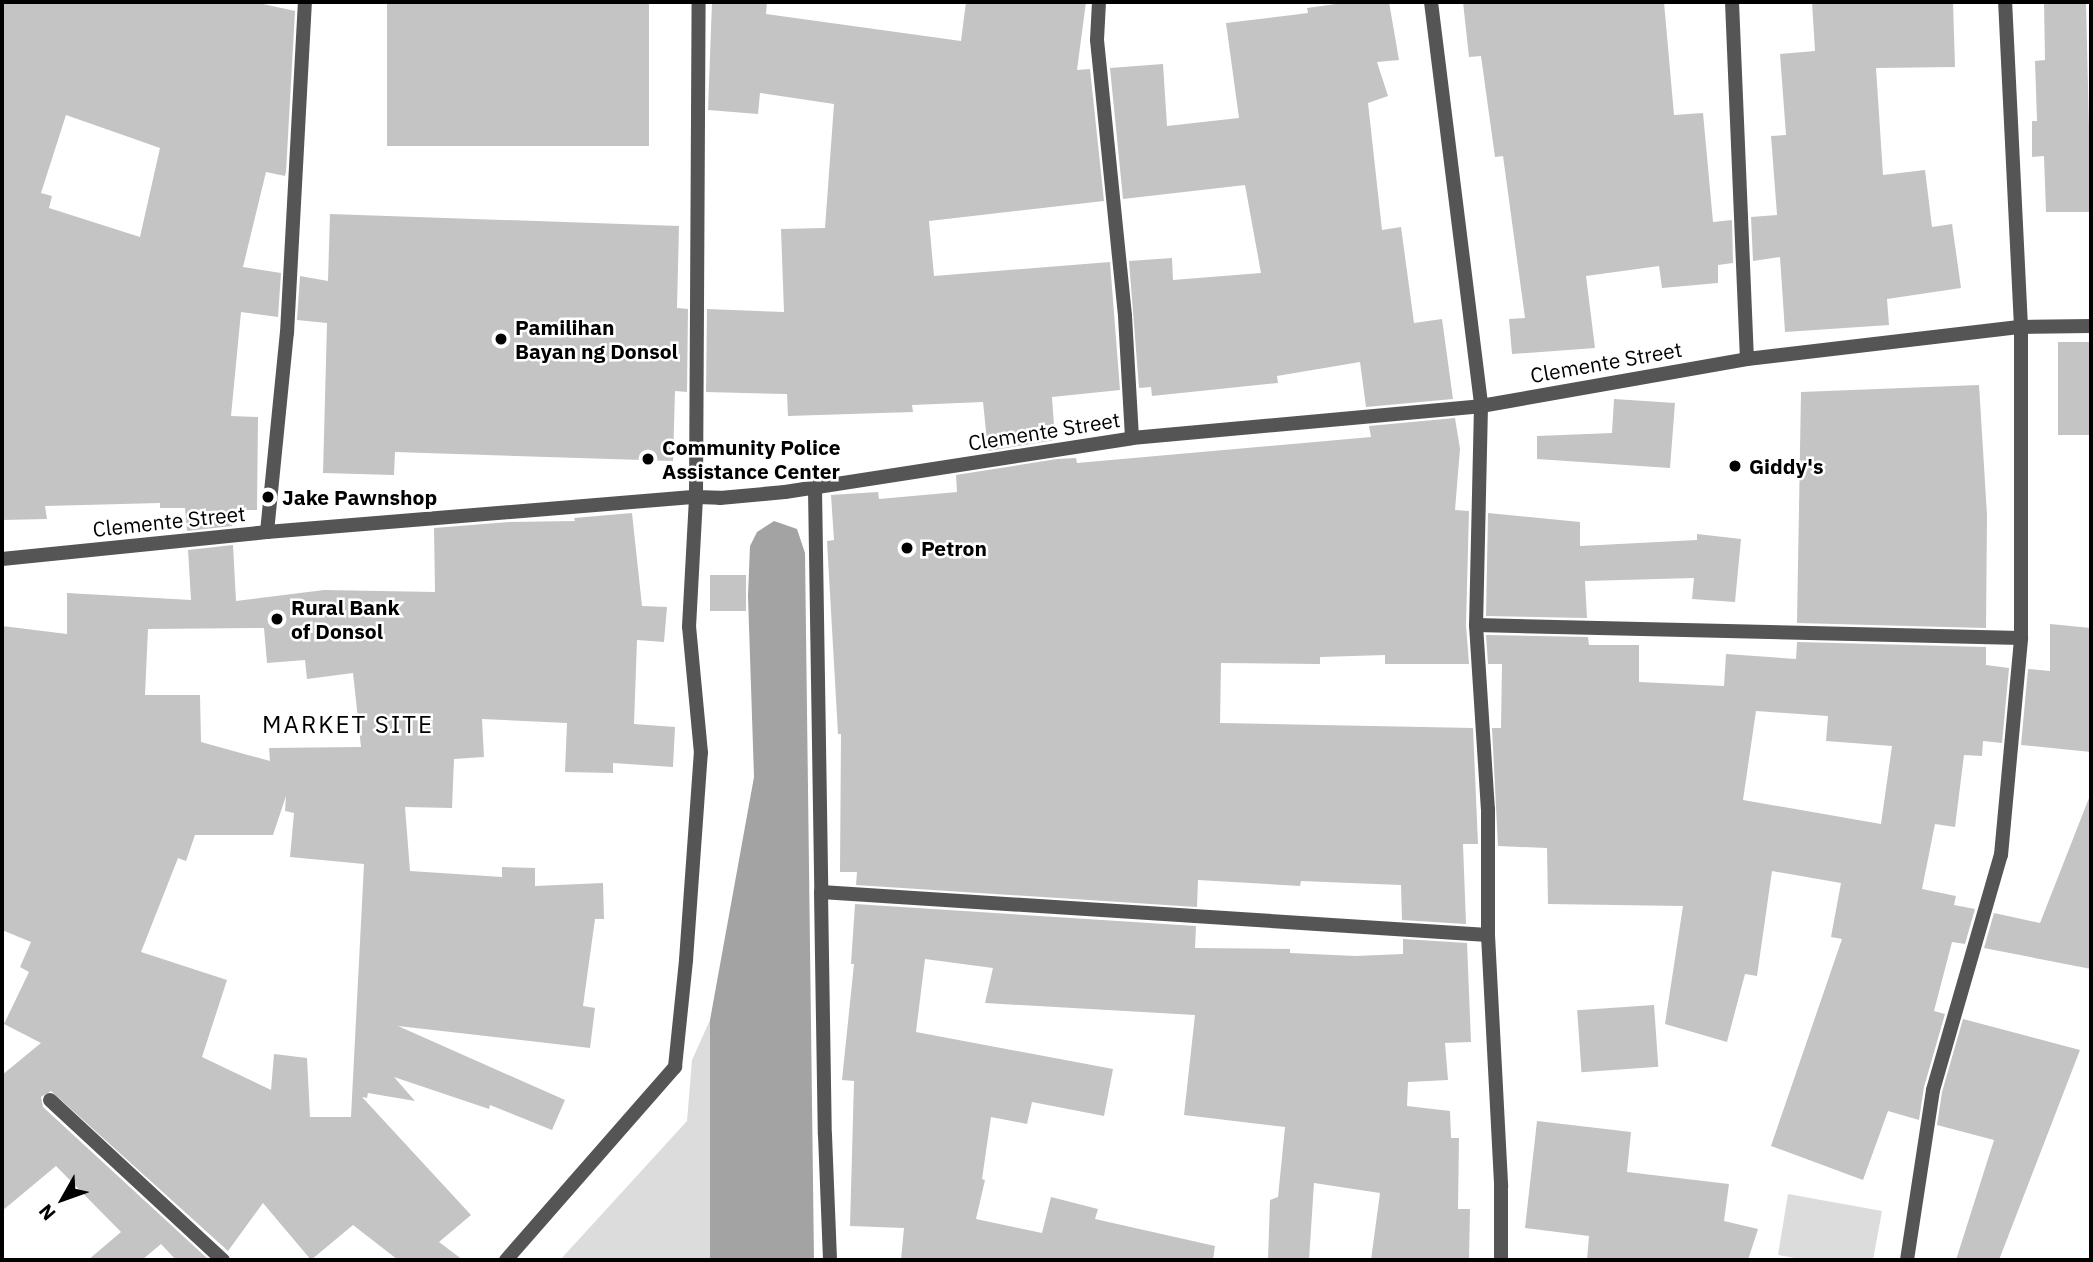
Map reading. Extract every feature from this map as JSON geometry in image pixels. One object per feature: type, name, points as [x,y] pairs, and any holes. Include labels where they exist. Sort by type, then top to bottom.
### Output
[{"type":"street","points":[[267,532],[287,333],[305,2]]},
{"type":"street","points":[[506,1260],[675,1067],[686,960],[701,753],[690,627],[696,496],[699,2]]},
{"type":"street","points":[[1099,2],[1097,40],[1125,316],[1132,438]]},
{"type":"street","points":[[1432,2],[1481,406],[1476,625],[1488,808],[1488,935],[1501,1187],[1501,1260]]},
{"type":"street","points":[[1732,2],[1747,359]]},
{"type":"street","points":[[1907,1260],[1933,1090],[2001,855],[2021,638],[2021,327],[2005,2]]},
{"type":"street","name":"Clemente Street","points":[[2,559],[267,532],[696,496],[720,498],[815,489],[1132,438],[1481,406],[1747,359],[2021,327],[2091,326]]},
{"type":"street","points":[[815,489],[825,1135],[830,1260]]},
{"type":"street","points":[[1476,625],[2021,638]]},
{"type":"street","points":[[821,892],[1488,935]]},
{"type":"street","points":[[50,1100],[223,1260]]},
{"type":"shaded area","points":[[774,521],[797,529],[805,553],[814,1260],[710,1260],[710,1020],[754,777],[748,596],[750,546],[757,532]]},
{"type":"shaded area","points":[[710,1020],[710,1260],[560,1260],[687,1121],[692,1060]]},
{"type":"shaded area","points":[[1788,1194],[1882,1211],[1873,1260],[1806,1260],[1778,1255]]},
{"type":"building","points":[[2,2],[254,2],[295,11],[286,172],[285,176],[266,172],[243,267],[281,273],[278,317],[241,312],[231,416],[258,417],[257,510],[231,510],[232,526],[187,531],[185,508],[160,508],[160,503],[45,506],[47,519],[2,520]],"holes":[[[66,115],[160,148],[140,237],[49,208],[52,196],[41,193]]]},
{"type":"building","points":[[387,2],[649,2],[649,146],[387,146]]},
{"type":"building","points":[[712,2],[767,2],[766,14],[961,41],[966,2],[1086,2],[1077,70],[1090,69],[1104,201],[929,221],[934,276],[1110,262],[1120,390],[1052,397],[1055,440],[988,451],[983,402],[912,405],[913,412],[788,416],[787,394],[706,392],[707,309],[784,312],[781,229],[825,228],[834,104],[760,93],[758,114],[708,110]]},
{"type":"building","points":[[1350,2],[1389,2],[1399,60],[1377,62],[1388,96],[1368,103],[1382,230],[1401,227],[1414,323],[1442,319],[1453,399],[1366,407],[1360,362],[1277,376],[1278,383],[1152,396],[1151,387],[1139,388],[1129,261],[1172,258],[1173,280],[1261,273],[1245,185],[1123,199],[1110,68],[1163,64],[1167,126],[1239,118],[1226,23],[1308,13],[1307,8]]},
{"type":"building","points":[[1463,2],[1664,2],[1674,115],[1703,113],[1713,222],[1732,220],[1733,263],[1718,265],[1718,283],[1662,288],[1659,266],[1586,276],[1595,348],[1512,354],[1509,319],[1525,318],[1503,156],[1495,157],[1481,56],[1469,57]]},
{"type":"building","points":[[1812,2],[1953,2],[1955,67],[1876,68],[1883,175],[1925,170],[1932,227],[1952,224],[1961,288],[1887,299],[1889,325],[1785,332],[1780,257],[1753,261],[1751,217],[1777,215],[1771,136],[1786,135],[1780,54],[1815,51]]},
{"type":"building","points":[[2044,2],[2086,2],[2091,212],[2046,212],[2044,156],[2032,157],[2032,121],[2037,121],[2035,61],[2045,60]]},
{"type":"building","name":"Pamilihan Bayan ng Donsol","points":[[330,214],[679,226],[677,308],[688,309],[687,392],[675,391],[673,461],[395,452],[394,475],[323,473],[327,323],[297,320],[300,276],[328,281]]},
{"type":"building","points":[[2058,342],[2091,342],[2091,435],[2058,435]]},
{"type":"building","points":[[1979,385],[1987,515],[1986,628],[1797,623],[1801,392]]},
{"type":"building","points":[[1614,399],[1675,403],[1670,468],[1537,459],[1537,436],[1612,433]]},
{"type":"building","points":[[1455,418],[1460,449],[1455,510],[1469,511],[1466,625],[1469,664],[1385,664],[1385,655],[1320,657],[1320,664],[1221,663],[1220,723],[1473,728],[1478,844],[1463,844],[1466,924],[1402,920],[1401,885],[1301,881],[1300,886],[1198,880],[1197,907],[856,885],[857,872],[840,872],[841,734],[838,734],[827,541],[834,540],[831,495],[878,492],[879,499],[957,492],[956,475],[1057,459],[1076,458],[1077,463],[1371,437],[1369,426]]},
{"type":"building","points":[[632,513],[642,606],[667,607],[664,642],[637,640],[634,724],[675,727],[673,767],[613,763],[613,773],[565,772],[567,723],[482,719],[484,757],[454,759],[452,808],[405,807],[410,871],[502,877],[502,867],[535,868],[535,886],[603,883],[604,919],[595,919],[583,1006],[595,1008],[590,1048],[398,1026],[565,1100],[552,1130],[490,1105],[489,1109],[394,1077],[415,1101],[368,1093],[367,1098],[362,1097],[471,1215],[439,1242],[463,1260],[398,1260],[353,1225],[311,1260],[263,1203],[228,1251],[51,1091],[41,1097],[43,1107],[209,1260],[176,1260],[161,1244],[142,1260],[88,1260],[121,1232],[56,1166],[2,1211],[2,1075],[41,1043],[4,1024],[29,972],[20,967],[31,942],[2,930],[2,626],[67,634],[67,593],[191,600],[188,550],[233,545],[236,601],[324,590],[435,592],[434,528],[509,522],[575,521],[574,518]],"holes":[[[264,628],[267,663],[305,660],[307,679],[353,673],[361,747],[269,748],[270,761],[201,742],[200,695],[145,695],[148,629]],[[286,796],[285,811],[294,813],[290,857],[364,864],[351,1117],[310,1117],[307,1058],[274,1054],[271,1090],[202,1057],[227,980],[141,952],[178,858],[186,861],[195,835],[273,835]]]},
{"type":"building","points":[[1488,513],[1580,522],[1580,546],[1697,540],[1697,534],[1741,539],[1735,602],[1692,599],[1694,578],[1585,581],[1587,618],[1486,616]]},
{"type":"building","points":[[710,575],[746,575],[746,611],[710,611]]},
{"type":"building","points":[[2050,624],[2091,628],[2091,752],[2021,745],[2028,669],[2050,671]]},
{"type":"building","points":[[1486,635],[1588,637],[1589,645],[1639,645],[1639,682],[1724,686],[1726,654],[1796,659],[1797,642],[1986,647],[1986,665],[2009,668],[2002,743],[1983,741],[1982,756],[1964,755],[1955,827],[1935,824],[1922,889],[1956,896],[1954,905],[1975,909],[1965,944],[1952,942],[1934,1011],[1945,1014],[1924,1087],[1919,1120],[1888,1111],[1863,1180],[1771,1146],[1842,939],[1831,937],[1841,883],[1772,871],[1757,976],[1745,974],[1727,1042],[1665,1024],[1683,906],[1548,904],[1547,848],[1498,846],[1492,728],[1501,728],[1502,664],[1488,664]],"holes":[[[1756,711],[1828,716],[1826,741],[1892,746],[1881,824],[1743,800]]]},
{"type":"building","points":[[2089,798],[2091,969],[1984,948],[1994,913],[2040,923]]},
{"type":"building","points":[[855,904],[1196,926],[1195,948],[1290,949],[1290,953],[1355,956],[1403,954],[1403,939],[1467,943],[1471,1042],[1445,1043],[1448,1080],[1408,1082],[1407,1106],[1450,1111],[1451,1138],[1459,1138],[1458,1209],[1470,1209],[1469,1260],[1371,1260],[1380,1193],[1314,1183],[1309,1260],[1268,1260],[1270,1200],[1278,1197],[1285,1127],[1184,1115],[1195,1015],[985,1003],[993,968],[925,959],[916,1032],[1113,1069],[1104,1116],[1032,1102],[1027,1124],[991,1117],[982,1179],[985,1180],[976,1219],[1042,1233],[1051,1197],[1098,1209],[1095,1219],[1215,1246],[1213,1260],[901,1260],[904,1228],[850,1226],[854,1081],[842,1080],[854,964],[851,964]]},
{"type":"building","points":[[1654,1005],[1658,1067],[1582,1072],[1577,1010]]},
{"type":"building","points":[[1963,1019],[2080,1050],[1999,1260],[1956,1260],[1994,1140],[1937,1125],[1942,1092]]},
{"type":"building","points":[[1537,1121],[1631,1132],[1627,1172],[1729,1184],[1724,1221],[1758,1229],[1748,1260],[1587,1260],[1589,1236],[1525,1228]]},
{"type":"place","name":"Pamilihan Bayan ng Donsol","points":[[501,339]]},
{"type":"place","name":"Community Police Assistance Center","points":[[648,459]]},
{"type":"place","name":"Giddy's","points":[[1735,466]]},
{"type":"place","name":"Jake Pawnshop","points":[[268,497]]},
{"type":"place","name":"Petron","points":[[907,548]]},
{"type":"place","name":"Rural Bank of Donsol","points":[[277,619]]},
{"type":"district","name":"MARKET SITE","points":[[348,725]]}]
